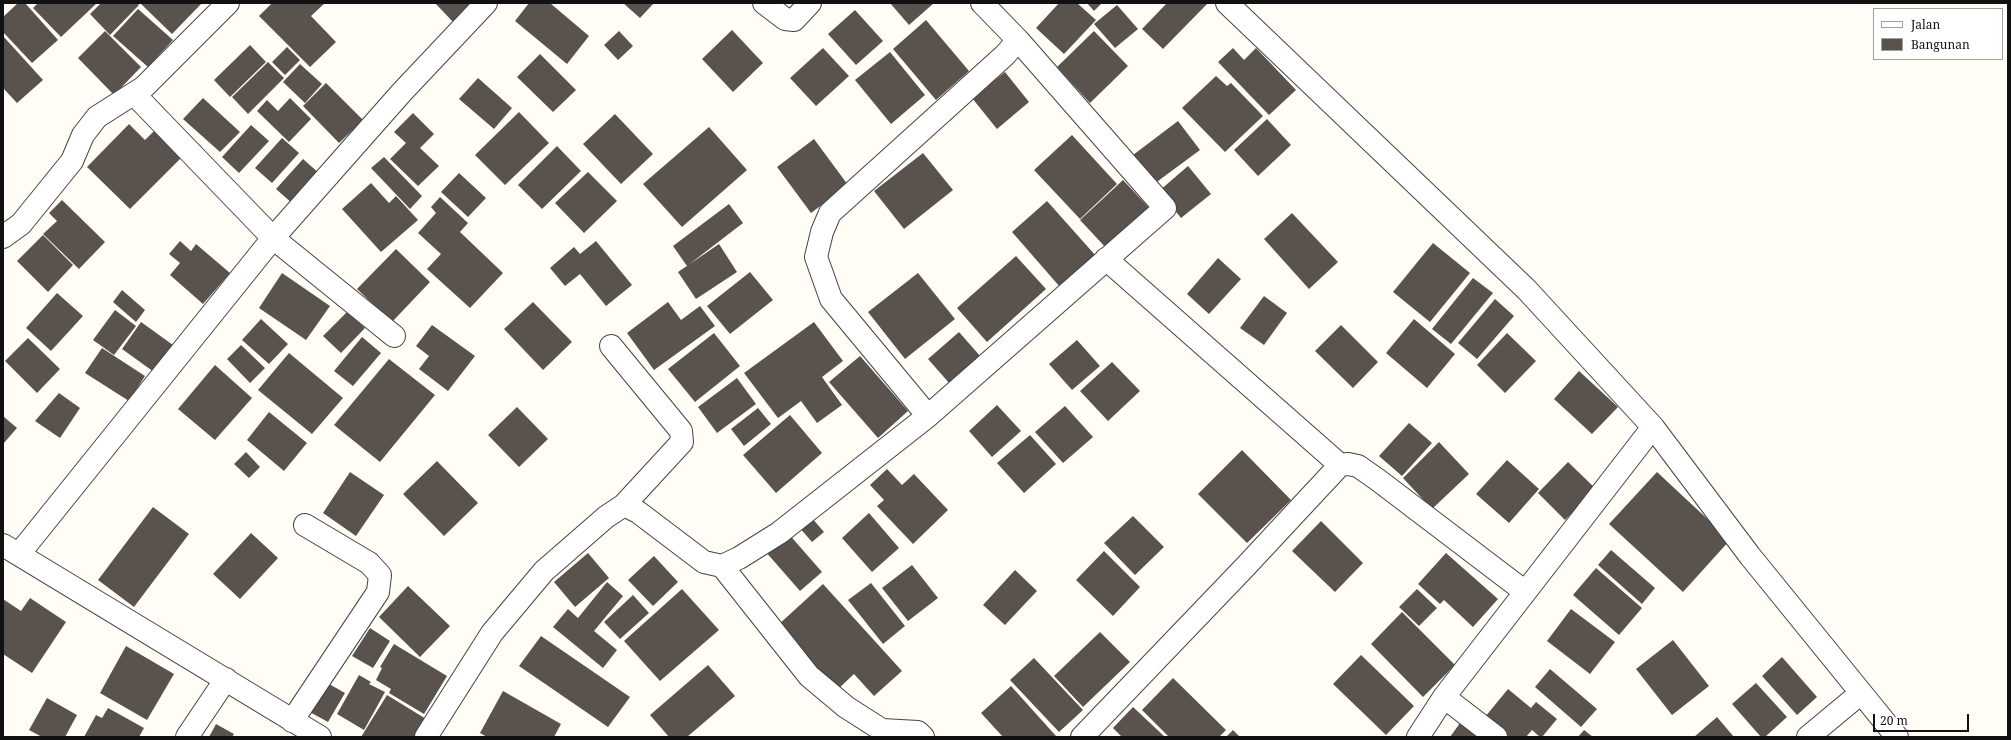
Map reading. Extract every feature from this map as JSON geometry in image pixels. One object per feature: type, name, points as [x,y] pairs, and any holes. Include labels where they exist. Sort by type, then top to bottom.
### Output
[{"type":"street","points":[[3,237],[21,224],[72,161],[83,135],[97,117],[144,87],[228,3]]},
{"type":"street","points":[[320,737],[11,549],[273,238],[402,92],[486,3]]},
{"type":"street","points":[[764,3],[785,20],[794,20],[810,3]]},
{"type":"street","points":[[624,505],[638,512],[704,562],[722,566],[739,558],[779,533],[928,416],[1165,208],[1018,40],[982,3]]},
{"type":"street","points":[[1227,3],[1527,290],[1653,427],[1750,556],[1897,737]]},
{"type":"street","points":[[928,416],[831,299],[816,257],[822,232],[830,213],[1005,55],[1018,40]]},
{"type":"street","points":[[134,94],[273,238],[394,336]]},
{"type":"street","points":[[1106,259],[1340,464],[1358,466],[1524,591]]},
{"type":"street","points":[[426,737],[492,633],[544,570],[606,517],[624,505],[682,442],[681,431],[611,346]]},
{"type":"street","points":[[1418,737],[1444,697],[1524,591],[1653,427]]},
{"type":"street","points":[[1082,737],[1246,566],[1340,464]]},
{"type":"street","points":[[292,721],[378,592],[380,575],[369,563],[305,525]]},
{"type":"street","points":[[722,566],[809,676],[846,707],[882,730],[918,732],[923,737]]},
{"type":"street","points":[[187,737],[226,679]]},
{"type":"street","points":[[1808,737],[1861,693]]},
{"type":"street","points":[[1444,697],[1496,737]]},
{"type":"building","points":[[18,3],[25,3],[58,40],[32,63],[3,32],[3,17]]},
{"type":"building","points":[[38,3],[97,3],[61,37],[33,8]]},
{"type":"building","points":[[101,3],[137,3],[139,5],[110,35],[90,14]]},
{"type":"building","points":[[140,3],[202,3],[172,34]]},
{"type":"building","points":[[272,3],[325,3],[311,16],[336,42],[310,67],[259,16]]},
{"type":"building","points":[[435,3],[472,3],[453,22]]},
{"type":"building","points":[[529,3],[550,3],[589,36],[567,64],[515,21]]},
{"type":"building","points":[[623,3],[654,3],[640,18]]},
{"type":"building","points":[[890,3],[934,3],[909,25]]},
{"type":"building","points":[[1059,3],[1077,3],[1096,20],[1064,54],[1036,28]]},
{"type":"building","points":[[1087,3],[1102,3],[1094,11]]},
{"type":"building","points":[[1167,3],[1208,3],[1163,49],[1142,29]]},
{"type":"building","points":[[1117,5],[1138,29],[1115,48],[1094,24]]},
{"type":"building","points":[[138,9],[173,40],[148,67],[113,36]]},
{"type":"building","points":[[855,10],[883,41],[856,65],[828,34]]},
{"type":"building","points":[[926,20],[969,71],[936,100],[893,49]]},
{"type":"building","points":[[732,30],[763,63],[733,92],[702,59]]},
{"type":"building","points":[[105,31],[141,67],[114,95],[78,58]]},
{"type":"building","points":[[619,31],[633,46],[618,60],[604,45]]},
{"type":"building","points":[[1094,31],[1128,66],[1090,103],[1057,67]]},
{"type":"building","points":[[3,36],[43,80],[17,103],[3,88]]},
{"type":"building","points":[[250,45],[266,62],[230,97],[214,80]]},
{"type":"building","points":[[287,47],[300,60],[285,75],[272,62]]},
{"type":"building","points":[[823,48],[849,76],[816,106],[790,78]]},
{"type":"building","points":[[1233,48],[1244,60],[1256,48],[1296,90],[1269,115],[1218,62]]},
{"type":"building","points":[[890,52],[925,95],[891,124],[855,80]]},
{"type":"building","points":[[540,54],[576,90],[553,112],[517,77]]},
{"type":"building","points":[[268,62],[284,78],[248,114],[232,97]]},
{"type":"building","points":[[300,64],[322,84],[305,103],[283,82]]},
{"type":"building","points":[[1005,72],[1029,102],[997,129],[972,98]]},
{"type":"building","points":[[1216,76],[1227,86],[1231,83],[1263,116],[1225,152],[1182,108]]},
{"type":"building","points":[[478,78],[512,108],[494,129],[459,99]]},
{"type":"building","points":[[326,83],[363,120],[339,143],[303,106]]},
{"type":"building","points":[[203,98],[240,132],[220,152],[183,119]]},
{"type":"building","points":[[290,98],[311,119],[289,142],[257,111],[267,100],[278,111]]},
{"type":"building","points":[[519,112],[549,143],[505,185],[475,155]]},
{"type":"building","points":[[413,113],[434,134],[420,148],[439,166],[418,186],[390,159],[406,143],[394,132]]},
{"type":"building","points":[[615,114],[653,154],[621,184],[583,144]]},
{"type":"building","points":[[1267,119],[1291,145],[1258,176],[1234,150]]},
{"type":"building","points":[[1178,121],[1200,150],[1154,184],[1133,155]]},
{"type":"building","points":[[129,124],[145,140],[155,130],[182,157],[130,209],[87,167]]},
{"type":"building","points":[[251,125],[269,141],[239,173],[222,157]]},
{"type":"building","points":[[709,127],[747,170],[682,227],[643,184]]},
{"type":"building","points":[[1072,135],[1117,184],[1080,219],[1034,170]]},
{"type":"building","points":[[282,138],[299,153],[272,183],[255,168]]},
{"type":"building","points":[[814,139],[848,185],[811,213],[777,167]]},
{"type":"building","points":[[557,146],[581,171],[542,209],[518,185]]},
{"type":"building","points":[[923,153],[953,190],[904,229],[874,191]]},
{"type":"building","points":[[384,157],[422,196],[410,209],[371,168]]},
{"type":"building","points":[[303,159],[320,174],[293,204],[276,189]]},
{"type":"building","points":[[1188,166],[1211,194],[1181,218],[1159,191]]},
{"type":"building","points":[[588,172],[617,201],[584,233],[555,203]]},
{"type":"building","points":[[459,173],[486,198],[468,217],[441,192]]},
{"type":"building","points":[[1123,180],[1151,210],[1108,250],[1080,220]]},
{"type":"building","points":[[371,183],[389,203],[396,196],[418,220],[381,252],[342,209]]},
{"type":"building","points":[[440,197],[468,223],[460,232],[503,273],[470,308],[427,269],[441,254],[418,233],[436,213],[431,207]]},
{"type":"building","points":[[62,200],[105,242],[79,269],[43,234],[57,221],[49,213]]},
{"type":"building","points":[[1047,201],[1096,256],[1060,287],[1012,232]]},
{"type":"building","points":[[729,204],[743,223],[687,266],[673,246]]},
{"type":"building","points":[[1292,213],[1338,262],[1309,289],[1264,239]]},
{"type":"building","points":[[43,235],[73,265],[48,292],[17,261]]},
{"type":"building","points":[[180,241],[191,251],[196,244],[230,273],[203,304],[170,275],[180,263],[169,254]]},
{"type":"building","points":[[596,241],[632,285],[606,306],[580,274],[565,286],[550,268],[574,247],[580,254]]},
{"type":"building","points":[[1433,243],[1470,273],[1430,322],[1393,292]]},
{"type":"building","points":[[719,244],[737,272],[696,299],[678,272]]},
{"type":"building","points":[[396,249],[430,282],[392,322],[357,289]]},
{"type":"building","points":[[1016,256],[1046,289],[987,342],[957,308]]},
{"type":"building","points":[[1218,258],[1241,279],[1209,314],[1187,294]]},
{"type":"building","points":[[750,272],[773,300],[730,334],[707,306]]},
{"type":"building","points":[[282,273],[330,306],[306,340],[259,308]]},
{"type":"building","points":[[918,273],[955,319],[905,359],[868,312]]},
{"type":"building","points":[[1473,278],[1493,293],[1451,344],[1432,329]]},
{"type":"building","points":[[122,290],[145,310],[136,322],[113,302]]},
{"type":"building","points":[[57,293],[83,316],[51,351],[26,328]]},
{"type":"building","points":[[1264,296],[1287,313],[1264,345],[1240,328]]},
{"type":"building","points":[[1495,299],[1514,316],[1477,359],[1458,343]]},
{"type":"building","points":[[533,302],[572,342],[543,370],[504,329]]},
{"type":"building","points":[[668,302],[681,320],[700,306],[715,326],[654,370],[627,333]]},
{"type":"building","points":[[115,310],[136,326],[114,355],[93,340]]},
{"type":"building","points":[[347,312],[365,328],[341,353],[323,336]]},
{"type":"building","points":[[261,319],[288,344],[269,364],[242,340]]},
{"type":"building","points":[[1414,319],[1455,354],[1427,388],[1386,353]]},
{"type":"building","points":[[141,322],[173,345],[154,372],[122,349]]},
{"type":"building","points":[[814,322],[843,361],[822,377],[842,405],[817,423],[801,401],[778,418],[744,373]]},
{"type":"building","points":[[432,325],[475,356],[448,391],[419,369],[429,356],[416,346]]},
{"type":"building","points":[[1341,325],[1378,362],[1353,388],[1315,351]]},
{"type":"building","points":[[959,332],[981,357],[950,384],[928,359]]},
{"type":"building","points":[[714,333],[740,366],[695,402],[668,369]]},
{"type":"building","points":[[1507,333],[1536,361],[1505,393],[1477,365]]},
{"type":"building","points":[[362,337],[381,353],[353,386],[334,371]]},
{"type":"building","points":[[28,338],[60,369],[37,393],[5,361]]},
{"type":"building","points":[[1077,340],[1100,366],[1072,390],[1049,364]]},
{"type":"building","points":[[241,345],[265,368],[250,383],[227,359]]},
{"type":"building","points":[[102,348],[145,376],[129,401],[85,373]]},
{"type":"building","points":[[289,353],[343,398],[312,434],[258,390]]},
{"type":"building","points":[[860,356],[908,411],[878,438],[829,382]]},
{"type":"building","points":[[389,359],[435,395],[380,462],[334,425]]},
{"type":"building","points":[[1112,362],[1140,391],[1108,421],[1080,391]]},
{"type":"building","points":[[215,365],[252,398],[215,440],[178,409]]},
{"type":"building","points":[[1579,371],[1618,407],[1592,434],[1554,399]]},
{"type":"building","points":[[737,378],[756,404],[717,433],[698,407]]},
{"type":"building","points":[[59,393],[80,408],[60,438],[35,421]]},
{"type":"building","points":[[997,405],[1021,431],[992,457],[969,431]]},
{"type":"building","points":[[1065,406],[1093,437],[1063,463],[1035,432]]},
{"type":"building","points":[[517,407],[548,439],[519,467],[488,435]]},
{"type":"building","points":[[758,408],[771,424],[744,446],[731,429]]},
{"type":"building","points":[[269,412],[307,443],[284,471],[247,440]]},
{"type":"building","points":[[790,415],[822,453],[776,493],[743,455]]},
{"type":"building","points":[[3,416],[17,428],[3,444]]},
{"type":"building","points":[[1409,423],[1432,443],[1402,476],[1379,456]]},
{"type":"building","points":[[1030,435],[1056,464],[1024,493],[997,463]]},
{"type":"building","points":[[1439,442],[1469,474],[1432,509],[1403,478]]},
{"type":"building","points":[[1242,450],[1291,500],[1247,543],[1198,494]]},
{"type":"building","points":[[246,452],[260,467],[249,478],[234,464]]},
{"type":"building","points":[[1507,460],[1539,489],[1509,523],[1476,494]]},
{"type":"building","points":[[437,461],[478,503],[444,536],[403,494]]},
{"type":"building","points":[[1568,462],[1596,489],[1565,520],[1538,493]]},
{"type":"building","points":[[887,469],[902,485],[914,474],[948,510],[913,544],[877,506],[884,500],[870,485]]},
{"type":"building","points":[[350,472],[384,495],[356,536],[323,513]]},
{"type":"building","points":[[1657,472],[1730,540],[1683,592],[1609,524]]},
{"type":"building","points":[[153,507],[189,534],[134,607],[98,580]]},
{"type":"building","points":[[869,513],[899,548],[872,572],[842,538]]},
{"type":"building","points":[[1133,516],[1164,547],[1135,575],[1104,543]]},
{"type":"building","points":[[811,517],[824,532],[812,542],[799,527]]},
{"type":"building","points":[[1321,521],[1363,563],[1335,592],[1292,551]]},
{"type":"building","points":[[787,532],[822,572],[800,591],[765,551]]},
{"type":"building","points":[[251,533],[278,558],[240,599],[213,574]]},
{"type":"building","points":[[1611,550],[1655,588],[1642,604],[1598,565]]},
{"type":"building","points":[[1104,551],[1140,587],[1113,616],[1076,580]]},
{"type":"building","points":[[588,553],[609,578],[575,607],[554,582]]},
{"type":"building","points":[[1446,553],[1498,599],[1473,627],[1444,600],[1440,604],[1418,584]]},
{"type":"building","points":[[654,556],[678,582],[653,606],[628,580]]},
{"type":"building","points":[[912,565],[938,598],[908,621],[882,588]]},
{"type":"building","points":[[1596,568],[1642,608],[1619,635],[1573,595]]},
{"type":"building","points":[[1015,570],[1037,591],[1005,625],[983,605]]},
{"type":"building","points":[[607,582],[623,596],[594,631],[617,650],[603,668],[553,627],[568,609],[578,618]]},
{"type":"building","points":[[871,583],[905,626],[883,644],[848,600]]},
{"type":"building","points":[[823,584],[902,671],[874,696],[854,674],[836,691],[777,626]]},
{"type":"building","points":[[408,586],[450,626],[420,657],[379,617]]},
{"type":"building","points":[[682,589],[719,630],[660,681],[624,641]]},
{"type":"building","points":[[1417,589],[1437,608],[1419,626],[1399,607]]},
{"type":"building","points":[[633,595],[649,613],[620,639],[604,622]]},
{"type":"building","points":[[30,598],[66,622],[32,673],[3,654],[3,599],[21,611]]},
{"type":"building","points":[[1571,609],[1615,642],[1590,674],[1547,641]]},
{"type":"building","points":[[1402,612],[1455,665],[1423,697],[1371,644]]},
{"type":"building","points":[[370,628],[390,641],[373,668],[352,656]]},
{"type":"building","points":[[1100,632],[1130,662],[1083,707],[1054,676]]},
{"type":"building","points":[[541,636],[630,697],[608,727],[519,666]]},
{"type":"building","points":[[1673,640],[1709,686],[1672,715],[1636,669]]},
{"type":"building","points":[[394,644],[447,676],[424,714],[389,693],[391,689],[376,680],[382,668],[380,667]]},
{"type":"building","points":[[126,646],[174,674],[147,720],[100,693]]},
{"type":"building","points":[[1361,655],[1414,706],[1386,735],[1333,684]]},
{"type":"building","points":[[1782,657],[1817,697],[1797,715],[1762,676]]},
{"type":"building","points":[[1034,658],[1083,710],[1059,732],[1010,680]]},
{"type":"building","points":[[708,665],[735,696],[687,737],[669,737],[650,715]]},
{"type":"building","points":[[1550,669],[1597,709],[1581,727],[1535,687]]},
{"type":"building","points":[[359,675],[371,682],[369,684],[385,692],[364,730],[337,714]]},
{"type":"building","points":[[1173,678],[1226,730],[1219,737],[1169,737],[1142,710]]},
{"type":"building","points":[[322,680],[345,693],[328,722],[306,710]]},
{"type":"building","points":[[1756,683],[1787,717],[1765,737],[1761,737],[1732,704]]},
{"type":"building","points":[[1011,686],[1056,736],[1003,737],[981,713]]},
{"type":"building","points":[[1508,689],[1531,708],[1536,702],[1557,719],[1542,737],[1532,730],[1526,737],[1509,737],[1485,717]]},
{"type":"building","points":[[503,691],[561,724],[554,737],[487,737],[480,733]]},
{"type":"building","points":[[387,695],[431,722],[422,737],[361,737]]},
{"type":"building","points":[[47,698],[77,715],[65,737],[42,737],[29,730]]},
{"type":"building","points":[[1133,707],[1165,737],[1122,737],[1113,728]]},
{"type":"building","points":[[108,708],[144,728],[139,737],[84,737],[96,715],[102,718]]},
{"type":"building","points":[[1717,717],[1734,737],[1694,737]]},
{"type":"building","points":[[1460,723],[1479,737],[1450,737]]},
{"type":"building","points":[[216,724],[234,734],[232,737],[209,737]]},
{"type":"building","points":[[1233,730],[1240,737],[1226,737]]},
{"type":"building","points":[[1584,730],[1593,737],[1578,737]]}]
